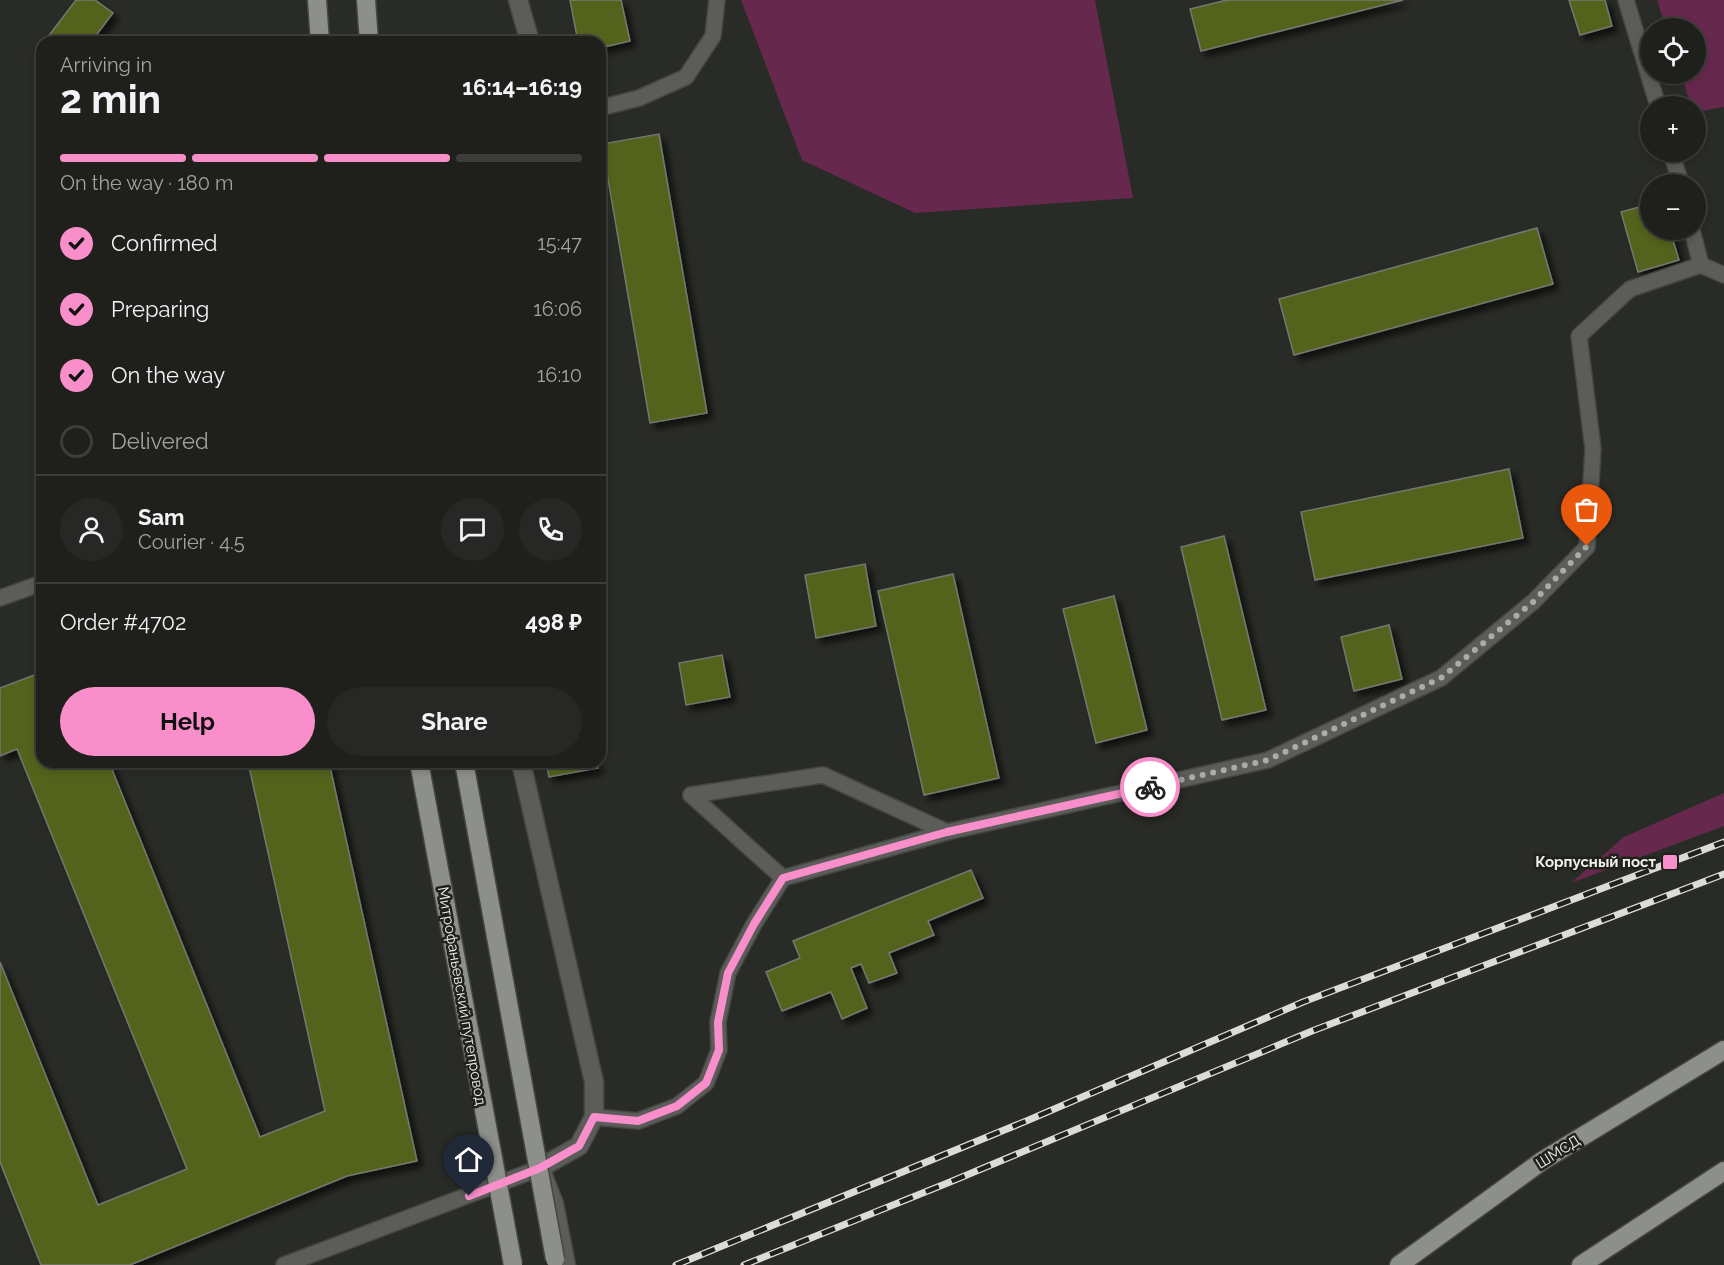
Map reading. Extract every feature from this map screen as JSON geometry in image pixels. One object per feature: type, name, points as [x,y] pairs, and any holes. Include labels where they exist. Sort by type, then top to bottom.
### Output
[{"type":"main road","points":[[317,0],[320,36]]},
{"type":"main road","points":[[366,0],[369,36]]},
{"type":"main road","name":"Митрофаньевский путепровод","points":[[420,768],[513,1265]]},
{"type":"main road","points":[[465,768],[557,1265]]},
{"type":"main road","name":"ШМСД","points":[[1399,1265],[1542,1161],[1724,1050]]},
{"type":"main road","points":[[1581,1265],[1724,1171]]},
{"type":"street","points":[[518,0],[528,36]]},
{"type":"street","points":[[522,768],[594,1082],[594,1117],[579,1146],[540,1168],[554,1204],[566,1265]]},
{"type":"lane","points":[[606,106],[639,98],[686,76],[713,36],[717,0]]},
{"type":"lane","points":[[1626,0],[1655,96]]},
{"type":"lane","points":[[1695,240],[1701,265]]},
{"type":"lane","points":[[594,1117],[638,1121],[677,1106],[706,1083],[719,1050],[718,1022],[728,973],[754,924],[783,878],[947,832],[1268,760],[1441,678],[1533,602],[1587,546],[1593,449],[1578,336],[1630,289],[1701,265],[1724,275]]},
{"type":"lane","points":[[0,598],[36,585]]},
{"type":"lane","points":[[783,878],[691,795],[823,775],[947,832]]},
{"type":"lane","points":[[284,1265],[540,1168]]},
{"type":"shaded area","points":[[741,0],[1095,0],[1133,198],[915,213],[802,160]]},
{"type":"shaded area","points":[[1657,0],[1724,0],[1724,107],[1706,110],[1706,96],[1688,96],[1684,84],[1706,84],[1706,18],[1663,18]]},
{"type":"shaded area","points":[[1724,793],[1724,826],[1571,883],[1624,837]]},
{"type":"building","points":[[76,0],[95,0],[113,13],[96,36],[49,36]]},
{"type":"building","points":[[570,0],[621,0],[630,41],[606,47],[606,36],[577,36]]},
{"type":"building","points":[[1227,0],[1403,0],[1201,51],[1190,9]]},
{"type":"building","points":[[1569,0],[1605,0],[1612,26],[1580,35]]},
{"type":"building","points":[[659,134],[707,413],[650,423],[606,167],[606,143]]},
{"type":"building","points":[[1640,207],[1640,240],[1673,240],[1679,260],[1638,272],[1621,212]]},
{"type":"building","points":[[1537,228],[1553,284],[1294,355],[1279,299]]},
{"type":"building","points":[[1509,469],[1523,538],[1315,580],[1301,512]]},
{"type":"building","points":[[1224,536],[1266,710],[1222,720],[1181,547]]},
{"type":"building","points":[[865,564],[876,626],[816,638],[805,575]]},
{"type":"building","points":[[953,574],[999,778],[924,795],[878,591]]},
{"type":"building","points":[[1114,596],[1147,730],[1096,743],[1063,609]]},
{"type":"building","points":[[1389,625],[1402,679],[1354,691],[1341,637]]},
{"type":"building","points":[[722,655],[730,697],[686,705],[679,663]]},
{"type":"building","points":[[36,674],[36,768],[111,768],[260,1137],[325,1111],[249,768],[330,768],[417,1161],[347,1176],[130,1265],[41,1265],[0,1162],[0,962],[98,1205],[187,1169],[17,749],[0,756],[0,688]]},
{"type":"building","points":[[547,768],[598,768],[549,777]]},
{"type":"building","points":[[971,870],[983,898],[928,921],[934,935],[889,953],[897,973],[869,983],[861,964],[851,968],[867,1008],[842,1019],[831,992],[782,1011],[766,972],[800,958],[793,941]]},
{"type":"railway","points":[[676,1265],[1031,1119],[1303,1002],[1724,842]]},
{"type":"railway","points":[[744,1265],[1312,1031],[1724,874]]},
{"type":"way so far","points":[[1150,787],[1268,760],[1441,678],[1533,602],[1587,546]]},
{"type":"place","name":"Корпусный пост","points":[[1670,862]]},
{"type":"route","points":[[469,1196],[540,1168],[579,1146],[594,1117],[638,1121],[677,1106],[706,1083],[719,1050],[718,1022],[728,973],[754,924],[783,878],[947,832],[1150,787]]}]
